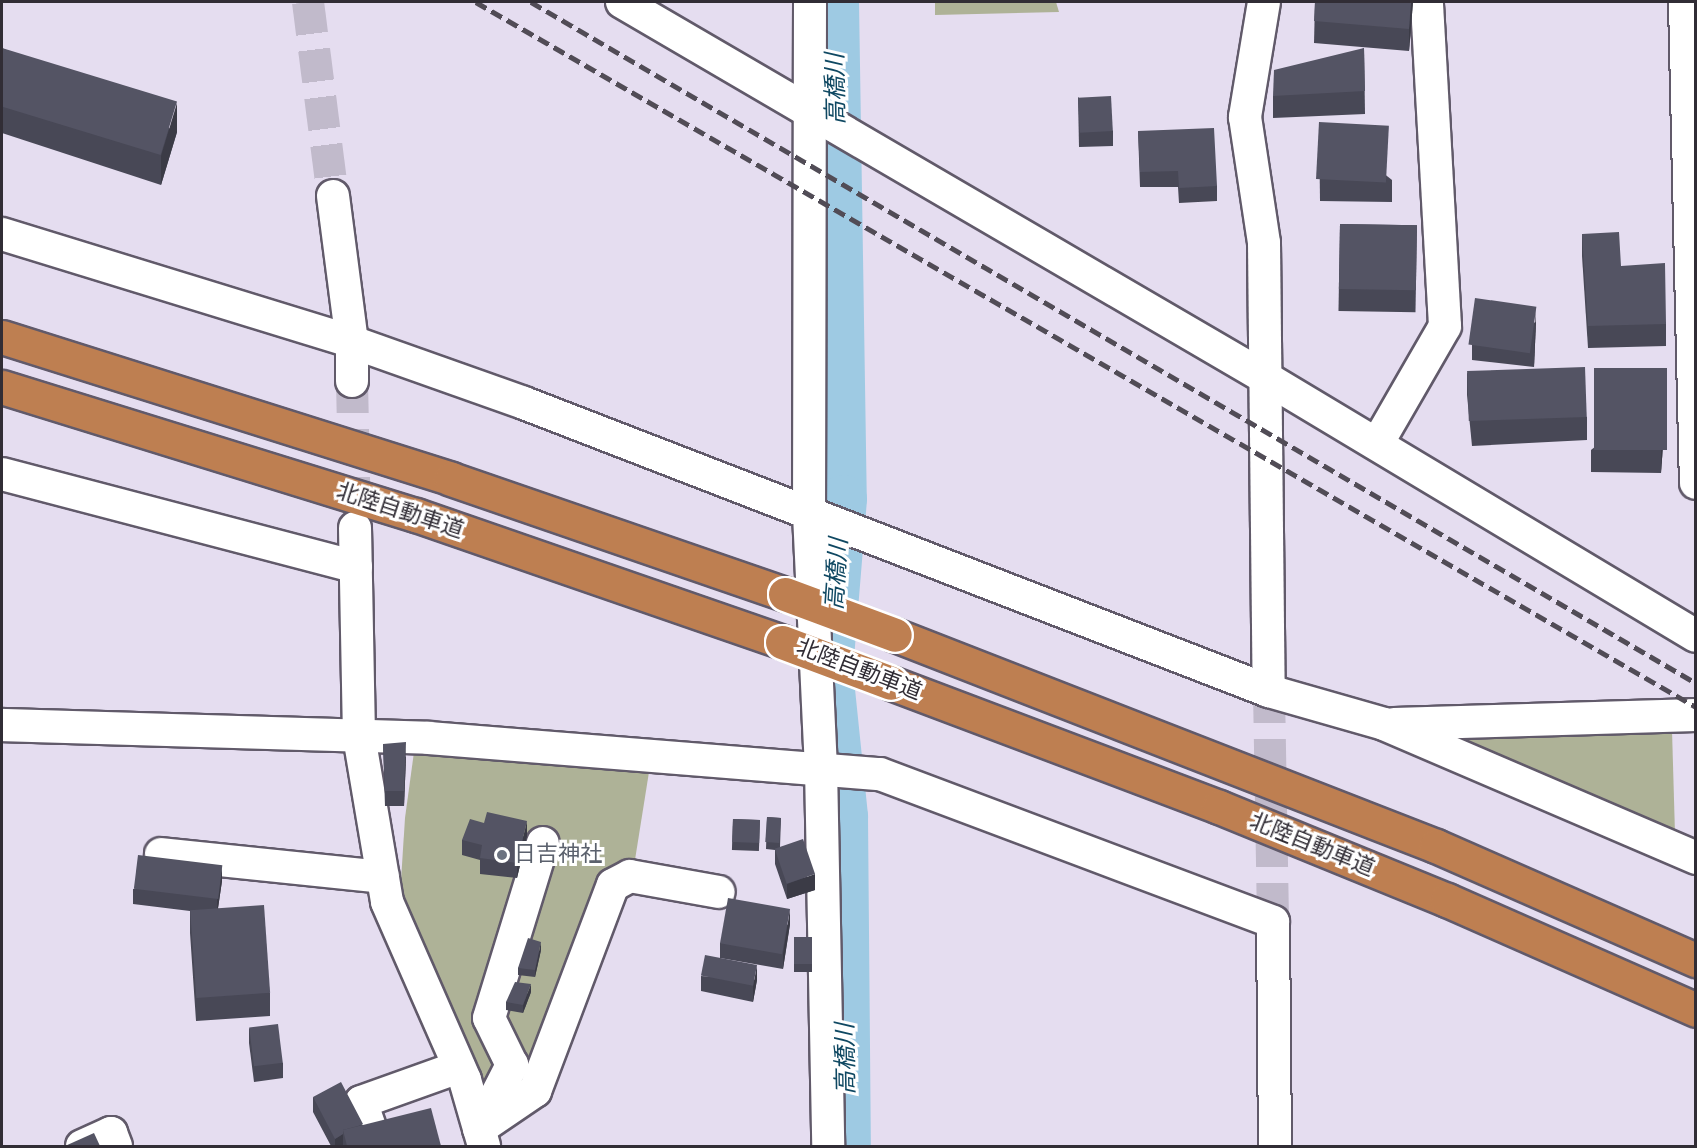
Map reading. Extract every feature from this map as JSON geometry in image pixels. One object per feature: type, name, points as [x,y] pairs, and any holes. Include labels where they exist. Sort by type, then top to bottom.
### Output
[{"type":"highway","points":[[2,320],[313,422],[451,478]]},
{"type":"highway","name":"北陸自動車道","points":[[2,337],[451,478],[785,594],[896,635],[1436,846],[1695,960]]},
{"type":"highway","name":"北陸自動車道","points":[[2,388],[416,515],[782,642],[1219,807],[1447,900],[1695,1010]]},
{"type":"street","points":[[622,2],[811,109],[1377,444],[1695,636]]},
{"type":"street","points":[[810,2],[809,514],[821,768],[828,1146]]},
{"type":"street","points":[[1264,2],[1245,117],[1264,243],[1269,691]]},
{"type":"street","points":[[1377,444],[1445,326],[1427,2]]},
{"type":"street","points":[[1685,2],[1695,483]]},
{"type":"street","points":[[333,196],[352,342],[352,381]]},
{"type":"street","points":[[2,234],[352,342],[524,403],[809,514],[994,582],[1269,691],[1384,724],[1695,858]]},
{"type":"street","points":[[2,474],[356,567]]},
{"type":"street","points":[[355,528],[359,736],[387,902],[459,1067],[481,1138]]},
{"type":"street","points":[[1384,724],[1695,716]]},
{"type":"street","points":[[2,725],[359,736],[880,774],[1273,922],[1275,1146]]},
{"type":"street","points":[[481,1138],[512,1065],[489,1018],[543,843]]},
{"type":"street","points":[[160,854],[383,877]]},
{"type":"street","points":[[481,1138],[535,1091],[613,885],[630,876],[718,892]]},
{"type":"street","points":[[374,1139],[360,1102],[459,1067]]},
{"type":"street","points":[[82,1146],[111,1133],[116,1146]]},
{"type":"green space","points":[[935,2],[1056,2],[1059,12],[935,15]]},
{"type":"green space","points":[[1672,730],[1675,834],[1451,739]]},
{"type":"green space","points":[[414,752],[649,772],[634,866],[554,1090],[499,1128],[400,896],[405,818]]},
{"type":"building","points":[[1315,2],[1411,2],[1409,29],[1314,21]]},
{"type":"building","points":[[2,48],[177,102],[161,155],[2,107]]},
{"type":"building","points":[[1364,48],[1365,91],[1273,96],[1274,70]]},
{"type":"building","points":[[1111,96],[1113,131],[1080,133],[1078,98]]},
{"type":"building","points":[[1319,122],[1389,126],[1386,183],[1316,179]]},
{"type":"building","points":[[1214,128],[1217,186],[1179,188],[1178,171],[1140,172],[1138,131]]},
{"type":"building","points":[[1340,224],[1417,225],[1416,290],[1339,289]]},
{"type":"building","points":[[1619,232],[1621,266],[1665,263],[1666,324],[1588,326],[1582,234]]},
{"type":"building","points":[[1475,298],[1536,307],[1530,353],[1468,345]]},
{"type":"building","points":[[1585,367],[1587,417],[1469,421],[1467,371]]},
{"type":"building","points":[[1594,368],[1667,368],[1667,450],[1594,450]]},
{"type":"building","points":[[406,742],[404,791],[385,791],[383,744]]},
{"type":"building","points":[[487,812],[527,821],[517,863],[480,858],[482,845],[462,840],[470,819],[484,823]]},
{"type":"building","points":[[767,817],[781,818],[779,843],[765,842]]},
{"type":"building","points":[[733,819],[760,820],[759,843],[732,842]]},
{"type":"building","points":[[803,839],[815,874],[787,884],[775,849]]},
{"type":"building","points":[[138,855],[222,865],[218,899],[134,889]]},
{"type":"building","points":[[728,898],[790,909],[782,954],[720,943]]},
{"type":"building","points":[[264,905],[270,993],[196,998],[190,910]]},
{"type":"building","points":[[794,937],[812,937],[812,964],[794,964]]},
{"type":"building","points":[[528,938],[541,942],[535,970],[518,968]]},
{"type":"building","points":[[705,955],[757,965],[753,986],[701,976]]},
{"type":"building","points":[[515,982],[531,984],[523,1005],[506,1002]]},
{"type":"building","points":[[278,1024],[283,1063],[254,1066],[249,1028]]},
{"type":"building","points":[[341,1082],[363,1124],[343,1130],[343,1134],[335,1139],[313,1097]]},
{"type":"building","points":[[431,1108],[441,1146],[347,1146],[343,1130]]},
{"type":"building","points":[[94,1133],[100,1146],[65,1146]]},
{"type":"waterway","name":"高橋川","points":[[835,2],[843,499],[829,671],[844,817],[847,1146]]},
{"type":"tunnel","points":[[308,2],[333,196]]},
{"type":"tunnel","points":[[352,381],[355,521]]},
{"type":"tunnel","points":[[1269,691],[1273,922]]},
{"type":"railway","points":[[476,2],[1696,707]]},
{"type":"railway","points":[[531,2],[1696,683]]},
{"type":"place","name":"日吉神社","points":[[502,855]]}]
